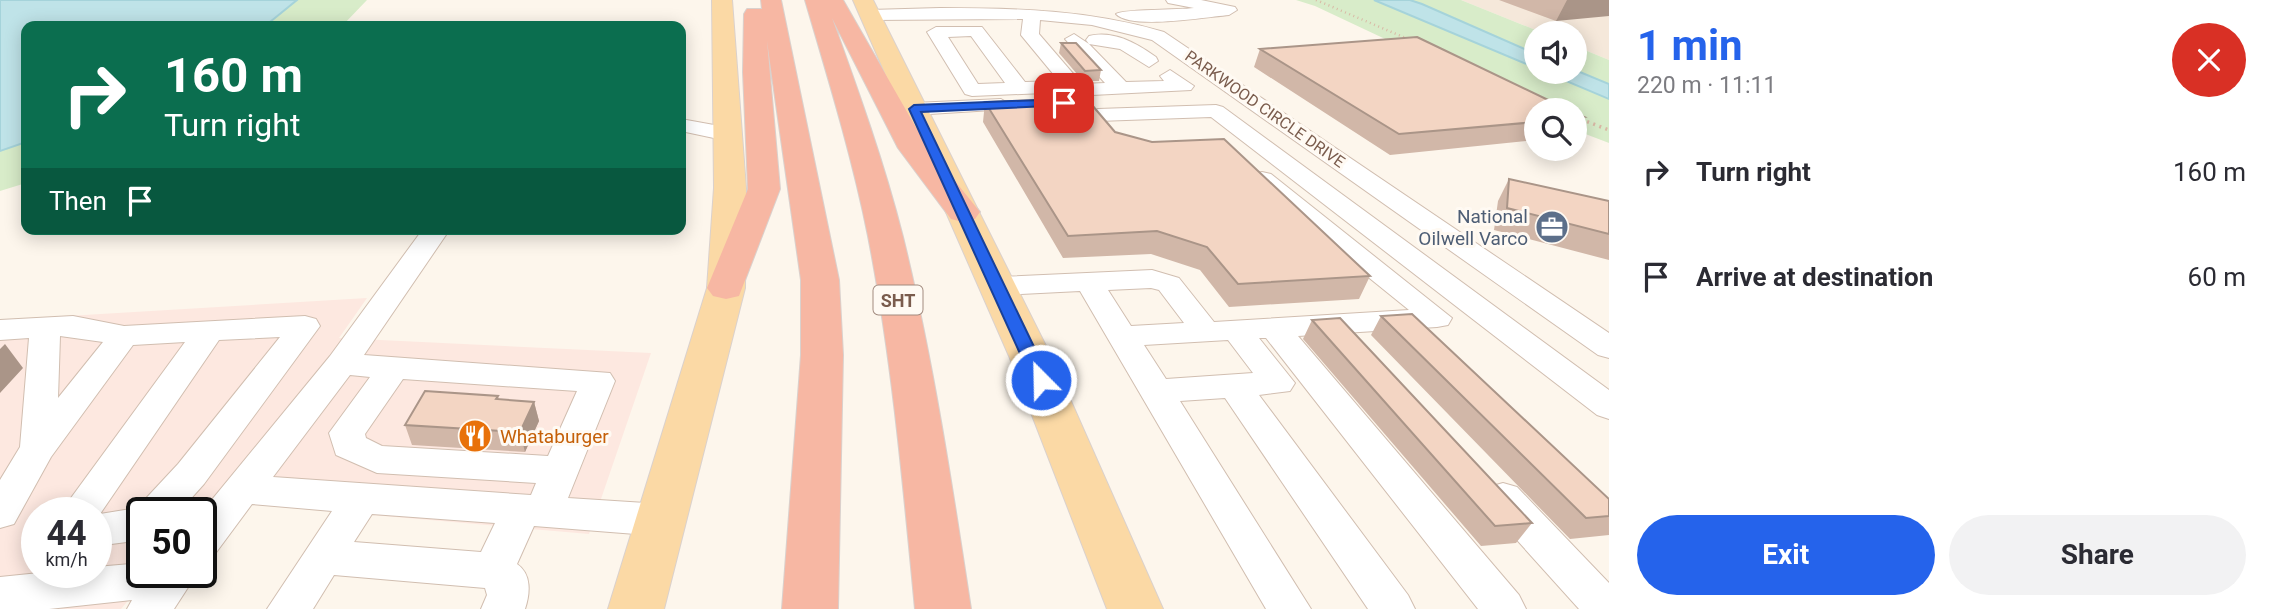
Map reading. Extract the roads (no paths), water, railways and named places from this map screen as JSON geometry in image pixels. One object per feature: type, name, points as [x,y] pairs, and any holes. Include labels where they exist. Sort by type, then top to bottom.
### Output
[{"type":"highway","points":[[726,288],[764,188],[754,16],[764,0]]},
{"type":"highway","points":[[771,0],[820,280],[822,355],[810,609]]},
{"type":"highway","name":"SHT","points":[[816,0],[866,158],[894,278],[915,395],[943,609]]},
{"type":"highway","points":[[832,0],[913,148],[963,212]]},
{"type":"main road","points":[[636,609],[726,288],[727,125],[722,0]]},
{"type":"main road","points":[[867,8],[999,286],[1084,480],[1135,609]]},
{"type":"street","points":[[918,0],[977,0]]},
{"type":"street","points":[[982,0],[1065,7]]},
{"type":"street","points":[[1103,16],[1124,14],[1157,17],[1229,10],[1174,0]]},
{"type":"street","name":"PARKWOOD CIRCLE DRIVE","points":[[867,8],[1020,30],[1065,7],[1103,16],[1158,36],[1609,348]]},
{"type":"street","points":[[1020,30],[1116,136]]},
{"type":"street","points":[[1149,61],[1125,44],[1020,30],[936,32],[972,90],[1019,88],[1084,98],[1216,111],[1609,407]]},
{"type":"street","points":[[976,31],[1019,88]]},
{"type":"street","points":[[1074,38],[1121,88]]},
{"type":"street","points":[[910,100],[972,107],[1084,98],[1121,88],[1184,86],[1170,76]]},
{"type":"street","points":[[686,125],[727,125]]},
{"type":"street","points":[[1226,150],[1215,142],[1299,133]]},
{"type":"street","points":[[1247,167],[1429,329]]},
{"type":"street","points":[[217,521],[341,364],[433,235]]},
{"type":"street","points":[[999,286],[1152,279],[1168,284],[1278,383],[1156,391]]},
{"type":"street","points":[[1090,282],[1289,609]]},
{"type":"street","points":[[1123,336],[1340,324],[1429,329],[1487,315]]},
{"type":"street","points":[[1340,324],[1368,354]]},
{"type":"street","points":[[0,330],[73,326],[124,336],[305,326],[191,474],[169,497]]},
{"type":"street","points":[[38,448],[45,328]]},
{"type":"street","points":[[1274,328],[1504,609]]},
{"type":"street","points":[[91,497],[210,331]]},
{"type":"street","points":[[2,507],[38,448],[124,336]]},
{"type":"street","points":[[323,557],[498,590],[532,511],[560,471],[598,381],[341,364]]},
{"type":"street","points":[[394,368],[347,433],[349,446],[377,459],[560,471]]},
{"type":"street","points":[[1234,386],[1393,609]]},
{"type":"street","points":[[1480,473],[1599,590]]},
{"type":"street","points":[[242,489],[661,520]]},
{"type":"street","points":[[289,609],[361,498]]},
{"type":"street","points":[[0,596],[126,580]]},
{"type":"street","points":[[149,609],[165,588]]},
{"type":"water","points":[[0,0],[297,0],[271,21],[21,21],[21,144],[0,151]]},
{"type":"water","points":[[1374,0],[1410,0],[1422,4],[1524,49],[1524,63]]},
{"type":"water","points":[[1587,75],[1609,84],[1609,99],[1573,84],[1587,84]]},
{"type":"place","name":"National Oilwell Varco","points":[[1552,227]]},
{"type":"place","name":"Whataburger","points":[[475,436]]}]
